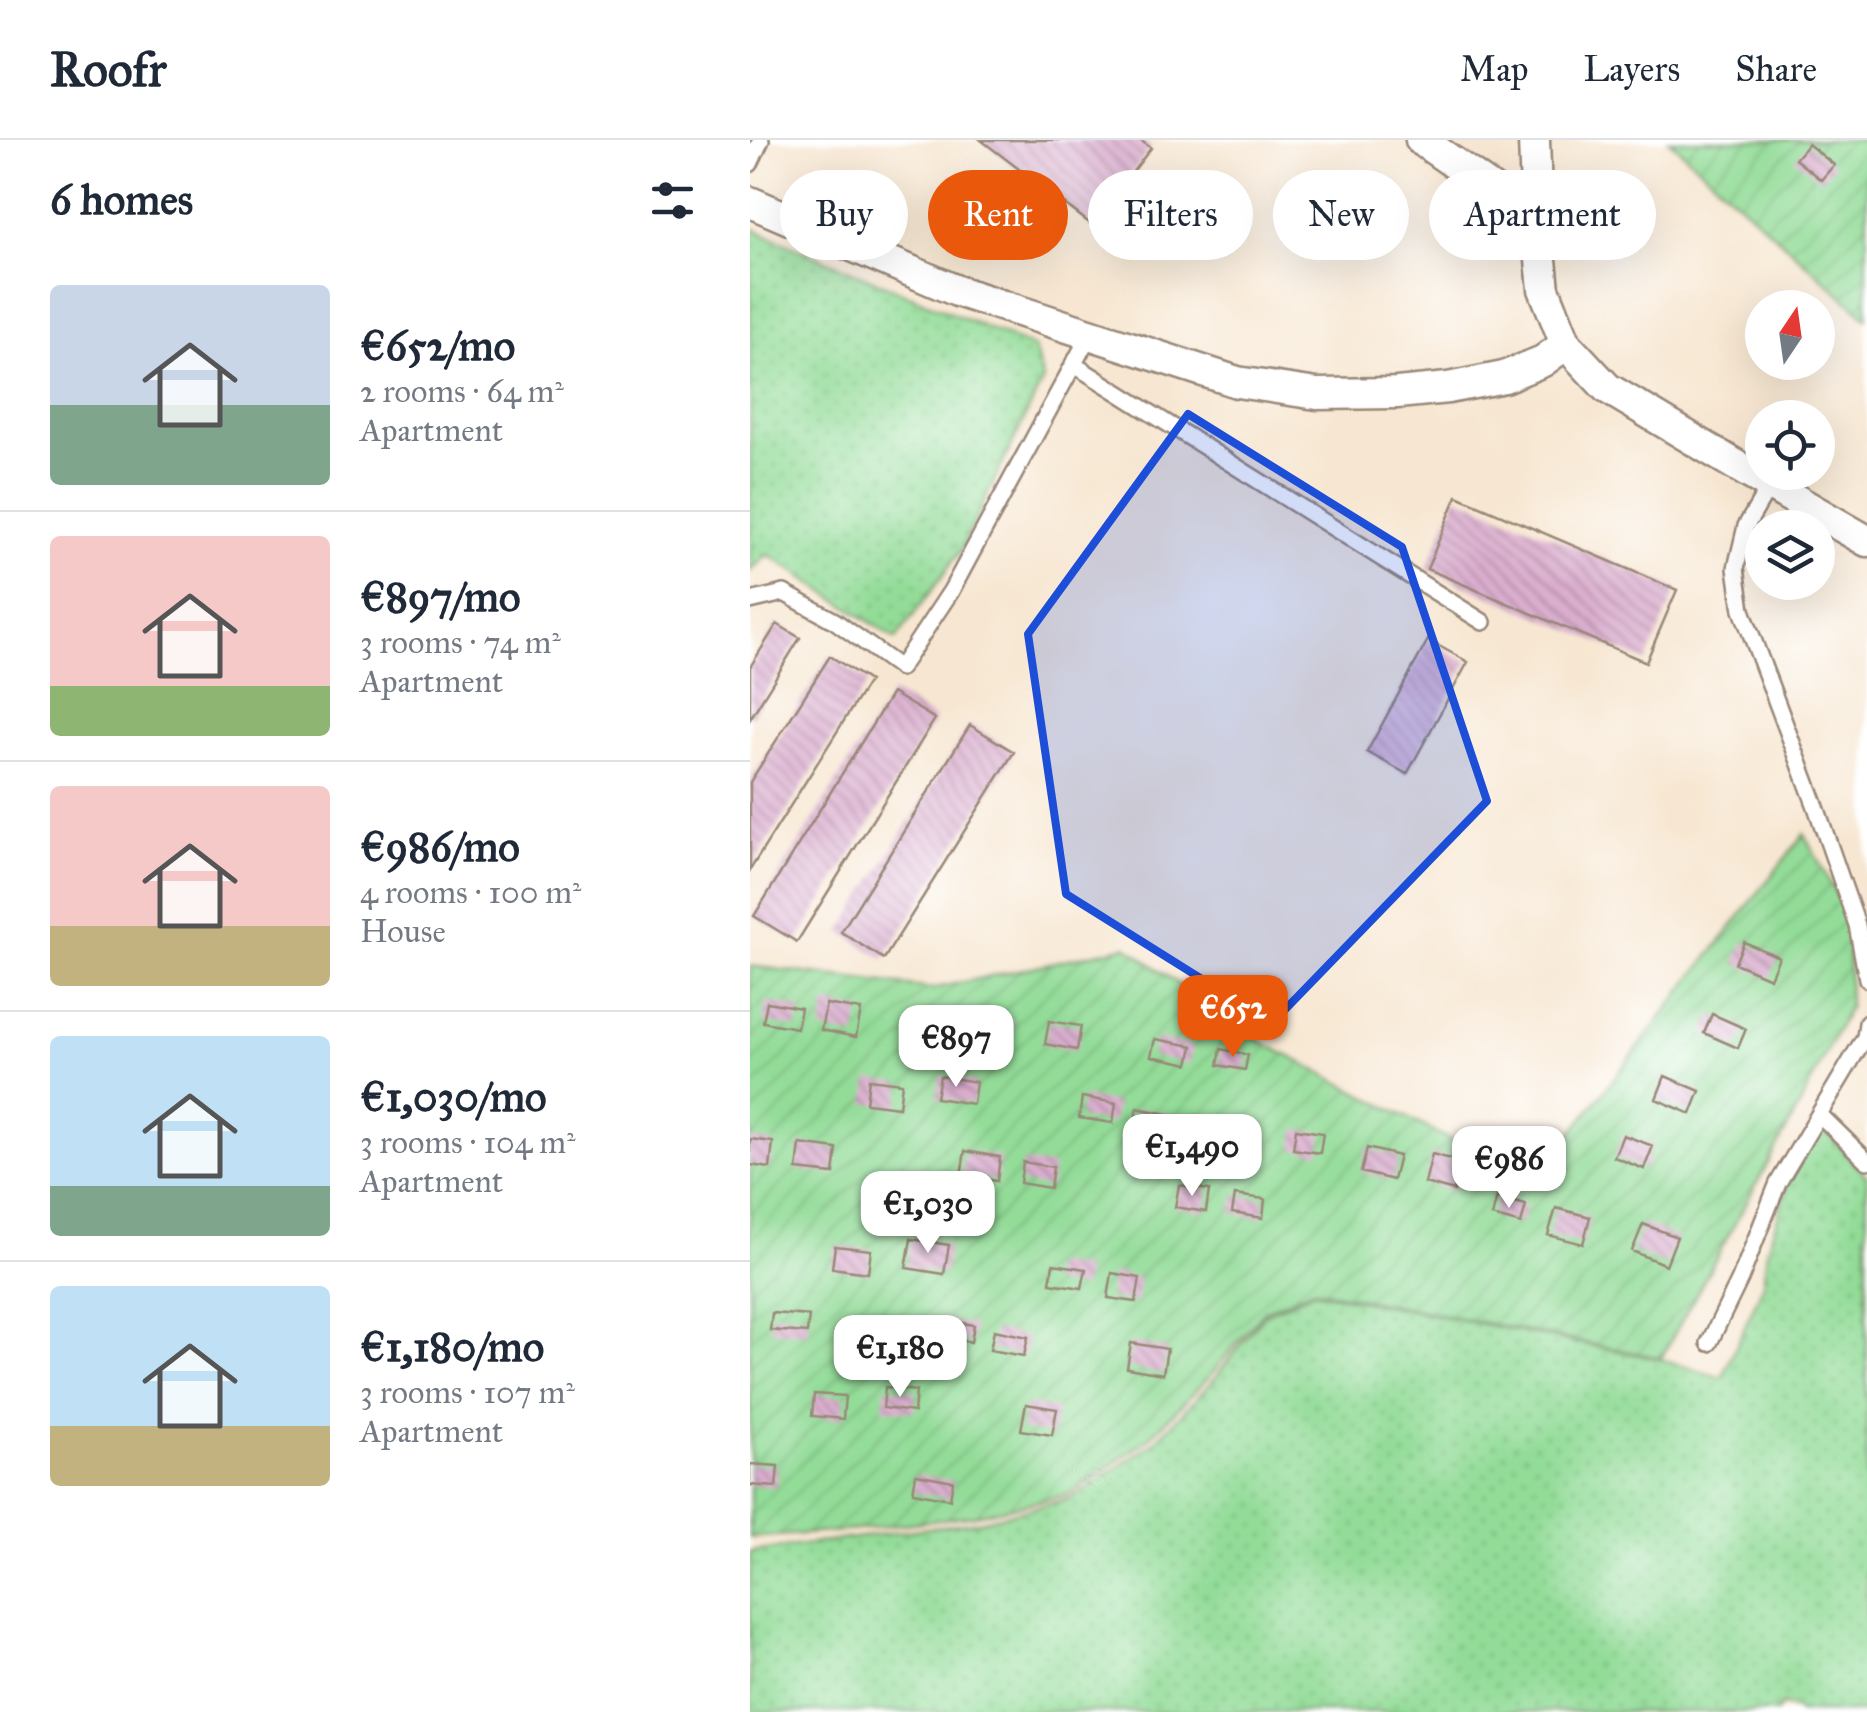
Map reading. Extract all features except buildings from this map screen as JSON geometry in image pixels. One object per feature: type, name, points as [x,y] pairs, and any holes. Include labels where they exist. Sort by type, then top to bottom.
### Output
[{"type":"street","points":[[1421,140],[1464,170]]},
{"type":"street","points":[[1534,140],[1535,170]]},
{"type":"street","points":[[750,202],[957,291],[1237,382],[1317,394],[1398,393],[1504,377],[1543,361],[1566,344]]},
{"type":"street","points":[[1541,260],[1544,289],[1566,344],[1607,388],[1745,471]]},
{"type":"street","points":[[1777,490],[1867,540]]},
{"type":"lane","points":[[750,164],[761,140]]},
{"type":"lane","points":[[750,601],[784,592],[835,621],[900,668],[950,592],[1090,334]]},
{"type":"lane","points":[[1074,364],[1482,622]]},
{"type":"lane","points":[[1768,490],[1746,526],[1736,568],[1742,610],[1858,925],[1867,979]]},
{"type":"lane","points":[[1710,1343],[1778,1183],[1864,1037],[1867,1023]]},
{"type":"lane","points":[[1819,1114],[1867,1161]]},
{"type":"highlighted area","points":[[1188,414],[1402,547],[1487,801],[1272,1023],[1066,894],[1028,634]]},
{"type":"green space","points":[[1669,140],[1867,140],[1867,318]]},
{"type":"green space","points":[[750,228],[780,241],[780,260],[826,260],[1034,348],[1043,380],[961,550],[896,639],[768,554],[750,571]]},
{"type":"green space","points":[[1804,834],[1848,916],[1849,1006],[1800,1105],[1661,1358],[1313,1289],[1264,1311],[1206,1380],[1148,1439],[1070,1494],[976,1515],[750,1538],[750,966],[932,989],[1127,946],[1241,1031],[1533,1183]]},
{"type":"green space","points":[[1819,1124],[1867,1176],[1867,1712],[1800,1712],[1782,1704],[1776,1712],[750,1712],[750,1552],[980,1521],[1072,1498],[1152,1444],[1212,1382],[1264,1314],[1314,1291],[1660,1359],[1722,1378],[1763,1285],[1767,1250],[1799,1150]]}]
